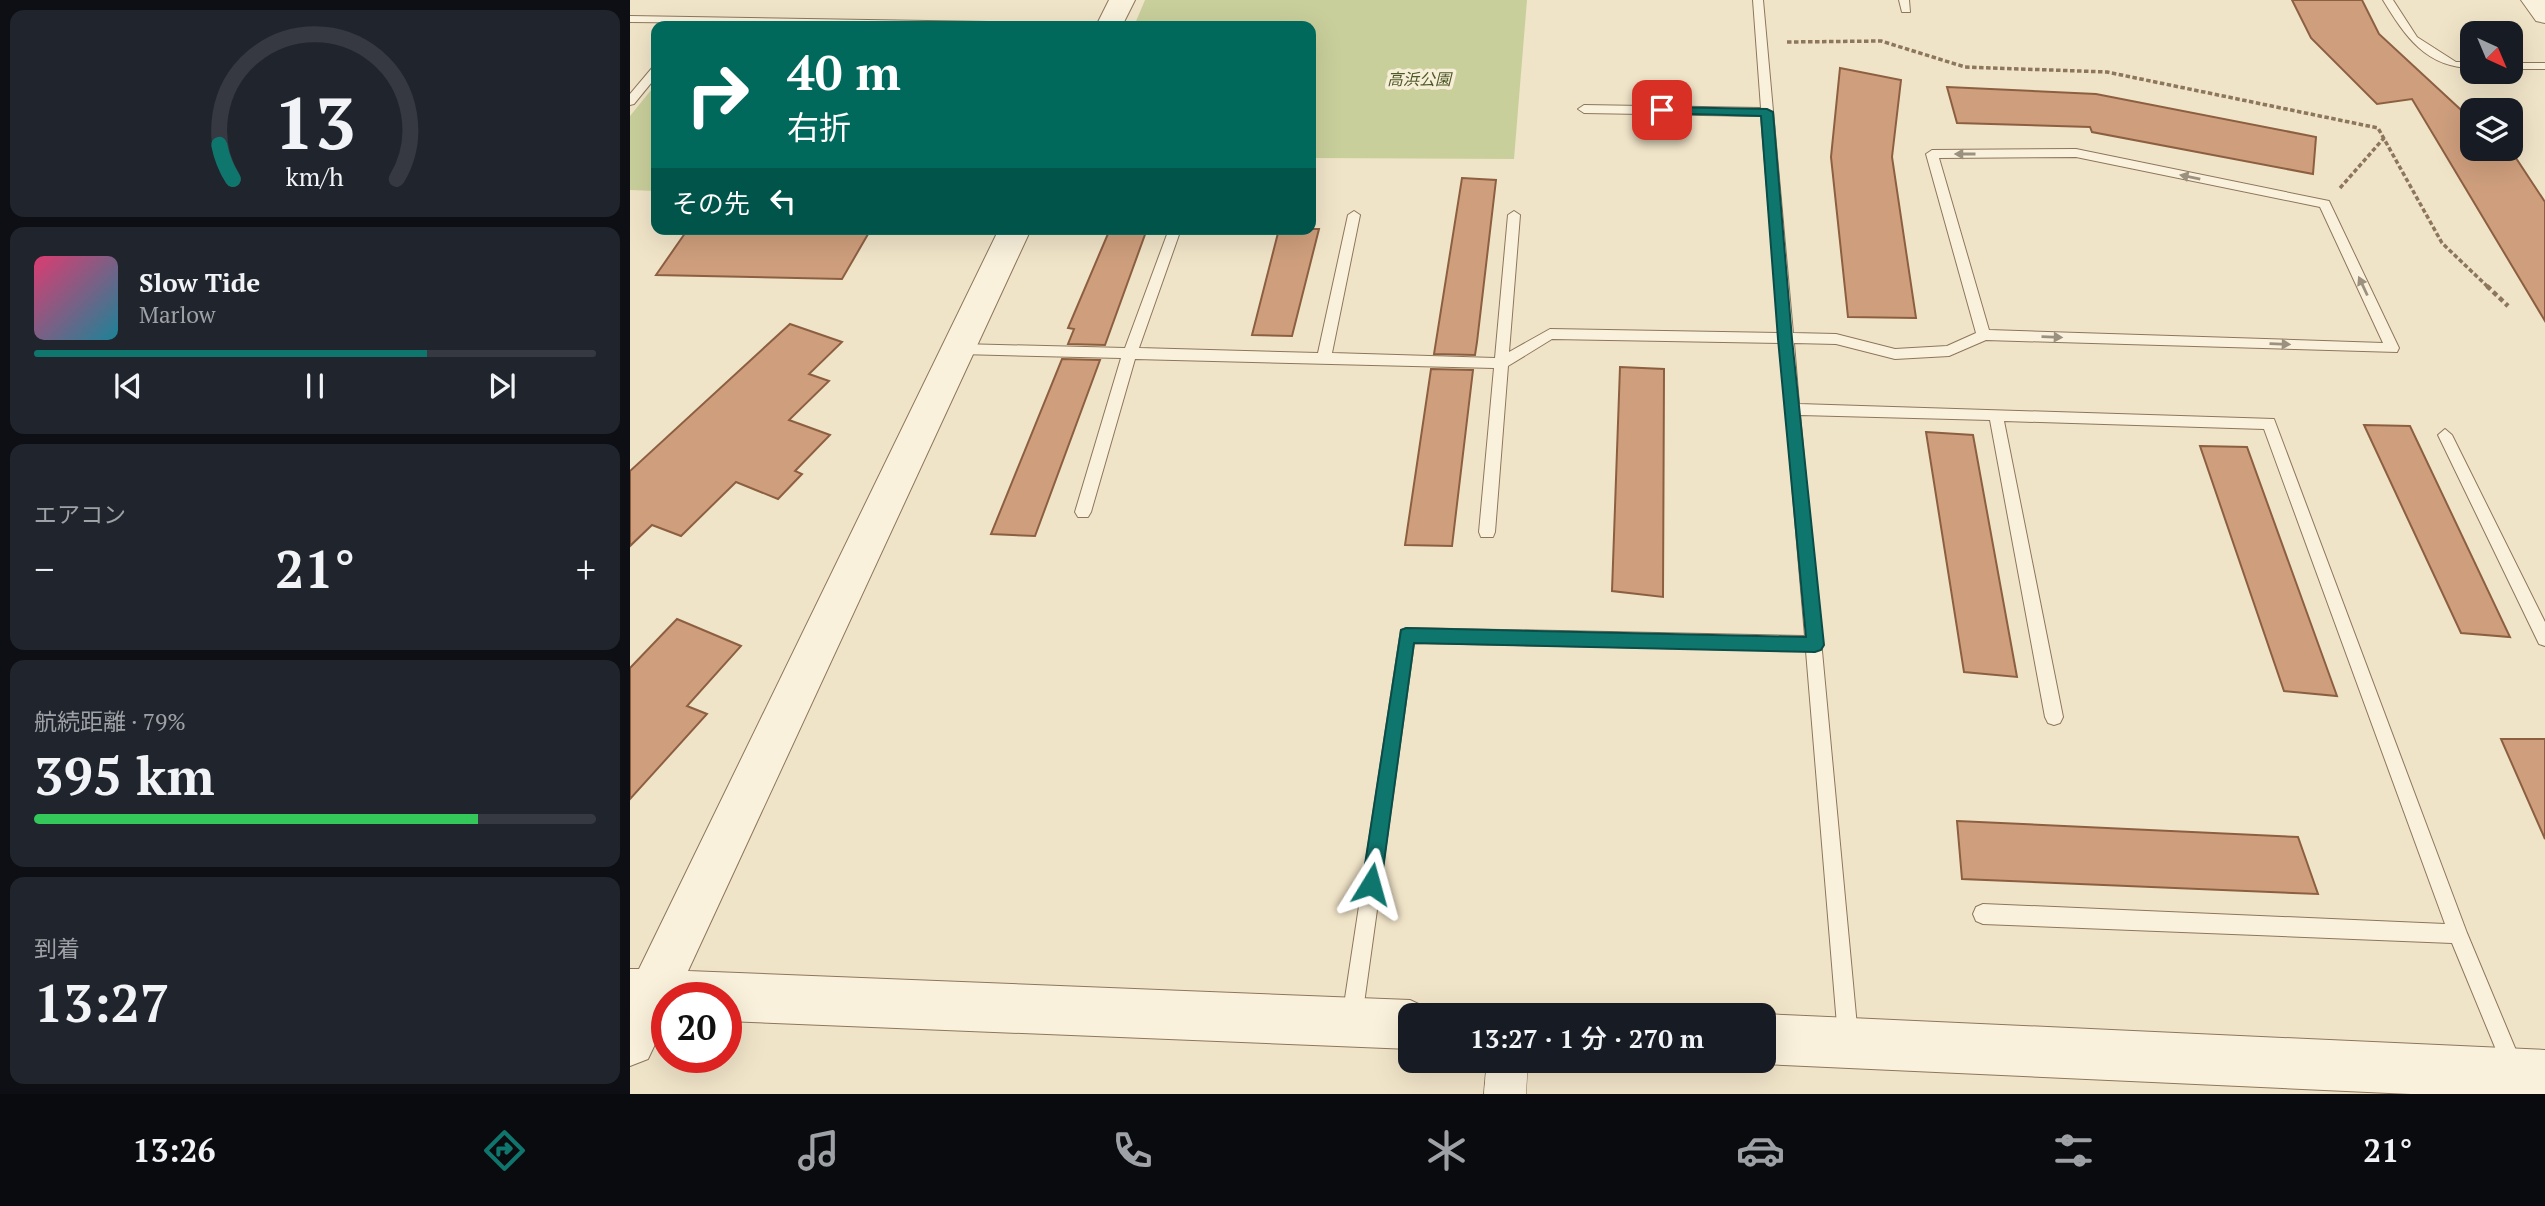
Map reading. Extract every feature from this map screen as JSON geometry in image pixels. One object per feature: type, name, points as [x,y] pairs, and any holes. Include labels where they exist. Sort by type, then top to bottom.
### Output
[{"type":"street","points":[[1112,21],[1122,0]]},
{"type":"street","points":[[2534,0],[2545,15]]},
{"type":"street","points":[[630,1041],[641,994],[960,349],[1013,235]]},
{"type":"street","points":[[641,994],[1398,1025]]},
{"type":"street","points":[[1776,1040],[2530,1074]]},
{"type":"street","points":[[1505,1094],[1507,1073]]},
{"type":"lane","points":[[1758,0],[1791,409],[1815,645],[1849,1043]]},
{"type":"lane","points":[[2388,0],[2413,39],[2454,65],[2460,65]]},
{"type":"lane","points":[[630,19],[663,21]]},
{"type":"lane","points":[[2524,66],[2545,66]]},
{"type":"lane","points":[[630,101],[651,76]]},
{"type":"lane","points":[[1584,109],[1767,112]]},
{"type":"lane","points":[[960,349],[1502,363],[1550,334],[1836,339],[1895,354],[1949,351],[1984,335],[2392,348],[2325,204],[2076,153],[1932,154],[1984,335]]},
{"type":"lane","points":[[1324,358],[1354,215]]},
{"type":"lane","points":[[1487,531],[1514,215]]},
{"type":"lane","points":[[1083,512],[1130,353],[1173,235]]},
{"type":"lane","points":[[1791,409],[2269,423],[2458,934],[2530,1074]]},
{"type":"lane","points":[[1996,415],[2054,717]]},
{"type":"lane","points":[[2445,435],[2545,639]]},
{"type":"lane","points":[[1352,1023],[1406,635],[1815,645]]},
{"type":"lane","points":[[1983,914],[2458,934]]},
{"type":"path","points":[[1786,42],[1881,41],[1965,67],[2107,72],[2378,128],[2442,243],[2508,306]]},
{"type":"path","points":[[2325,204],[2384,138]]},
{"type":"green space","name":"高浜公園","points":[[1145,0],[1527,0],[1514,159],[1316,158],[1316,21],[1136,21]]},
{"type":"green space","points":[[651,90],[651,191],[630,190],[630,116]]},
{"type":"building","points":[[2292,0],[2362,0],[2379,34],[2460,109],[2460,161],[2518,161],[2545,202],[2545,321],[2412,99],[2377,104],[2311,38]]},
{"type":"building","points":[[1840,68],[1901,80],[1892,157],[1916,318],[1848,317],[1831,157]]},
{"type":"building","points":[[1947,87],[2096,94],[2316,137],[2313,174],[2092,132],[2090,127],[1957,123]]},
{"type":"building","points":[[1462,178],[1496,180],[1475,355],[1434,354]]},
{"type":"building","points":[[1316,229],[1319,229],[1292,336],[1252,335],[1277,235],[1316,235]]},
{"type":"building","points":[[684,235],[868,235],[842,279],[656,275]]},
{"type":"building","points":[[1107,235],[1145,235],[1105,345],[1068,344],[1074,329],[1068,328]]},
{"type":"building","points":[[790,324],[842,342],[809,374],[829,381],[789,420],[830,435],[795,471],[802,474],[778,499],[736,482],[681,536],[652,525],[630,546],[630,471]]},
{"type":"building","points":[[1062,359],[1100,360],[1035,536],[991,534]]},
{"type":"building","points":[[1620,367],[1664,369],[1663,597],[1612,591]]},
{"type":"building","points":[[1431,369],[1473,370],[1452,546],[1405,545]]},
{"type":"building","points":[[2364,425],[2410,426],[2510,637],[2461,633]]},
{"type":"building","points":[[1926,432],[1973,435],[2017,677],[1964,672]]},
{"type":"building","points":[[2200,446],[2247,447],[2337,696],[2284,691]]},
{"type":"building","points":[[677,619],[741,646],[687,706],[707,714],[630,799],[630,668]]},
{"type":"building","points":[[2501,739],[2545,739],[2545,839]]},
{"type":"building","points":[[1957,821],[2298,837],[2318,894],[1962,879]]},
{"type":"route","points":[[1371,884],[1406,635],[1815,645],[1785,339],[1767,112],[1662,110]]}]
